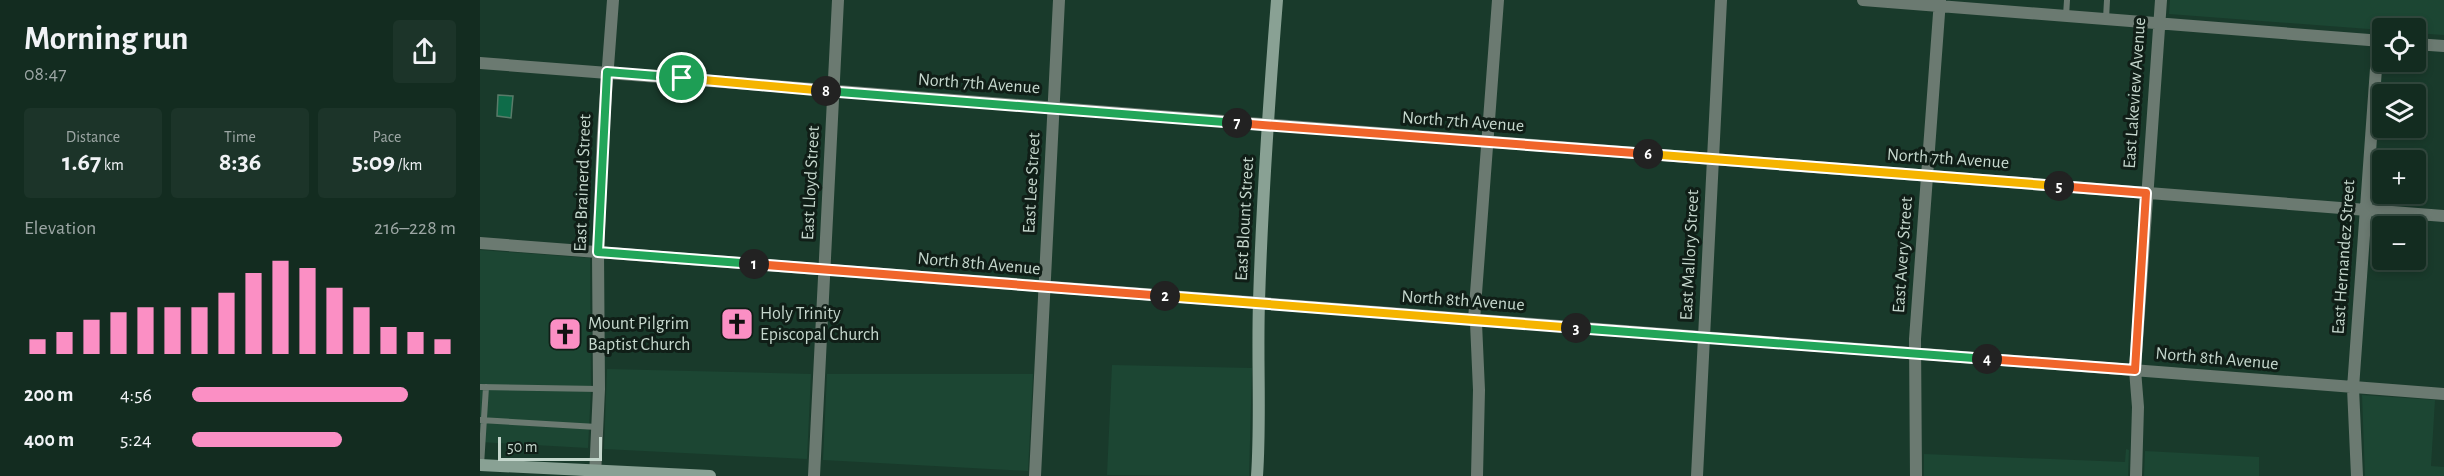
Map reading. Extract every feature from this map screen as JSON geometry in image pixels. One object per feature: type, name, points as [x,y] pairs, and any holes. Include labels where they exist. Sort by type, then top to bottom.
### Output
[{"type":"street","name":"East Brainerd Street","points":[[595,473],[599,389],[598,252],[613,0]]},
{"type":"street","name":"East Lloyd Street","points":[[814,476],[838,0]]},
{"type":"street","name":"East Lee Street","points":[[1035,476],[1059,0]]},
{"type":"street","name":"East Blount Street","points":[[1257,476],[1260,384],[1258,304],[1277,0]]},
{"type":"street","points":[[1477,476],[1479,390],[1474,320],[1498,0]]},
{"type":"street","name":"East Mallory Street","points":[[1696,476],[1721,0]]},
{"type":"street","points":[[1863,0],[1939,3],[2066,16],[2372,40]]},
{"type":"street","name":"East Lakeview Avenue","points":[[2136,476],[2138,407],[2135,370],[2161,0]]},
{"type":"street","name":"East Avery Street","points":[[1916,476],[1915,354],[1939,3]]},
{"type":"street","points":[[2426,45],[2444,46]]},
{"type":"street","name":"North 7th Avenue","points":[[480,63],[2444,216]]},
{"type":"street","name":"East Hernandez Street","points":[[2357,476],[2353,388],[2377,72]]},
{"type":"street","name":"North 8th Avenue","points":[[480,243],[2444,394]]},
{"type":"street","points":[[481,465],[595,473],[710,476]]},
{"type":"lane","points":[[2066,16],[2067,0]]},
{"type":"lane","points":[[2106,19],[2107,0]]},
{"type":"lane","points":[[481,465],[483,387],[599,389]]},
{"type":"lane","points":[[482,420],[597,427]]},
{"type":"shaded area","points":[[2170,0],[2444,0],[2444,35],[2426,34],[2426,18],[2372,18],[2372,29],[2169,14]]},
{"type":"shaded area","points":[[480,250],[590,258],[591,389],[588,448],[480,442]]},
{"type":"shaded area","points":[[1112,365],[1252,368],[1249,476],[1107,475]]},
{"type":"shaded area","points":[[607,369],[811,374],[807,459],[604,449]]},
{"type":"shaded area","points":[[827,374],[1033,374],[1028,471],[823,460]]},
{"type":"shaded area","points":[[2362,395],[2435,400],[2431,466],[2444,467],[2444,476],[2365,476]]},
{"type":"shaded area","points":[[2126,449],[2129,450],[2128,476],[1924,476],[1924,454],[2125,462]]},
{"type":"shaded area","points":[[2145,451],[2259,457],[2259,476],[2144,476]]},
{"type":"building","points":[[498,95],[513,96],[511,118],[497,116]]},
{"type":"place","name":"Holy Trinity Episcopal Church","points":[[737,324]]},
{"type":"place","name":"Mount Pilgrim Baptist Church","points":[[565,334]]},
{"type":"route","points":[[607,72],[682,78],[2146,193],[2135,370],[598,252],[607,72]]}]
